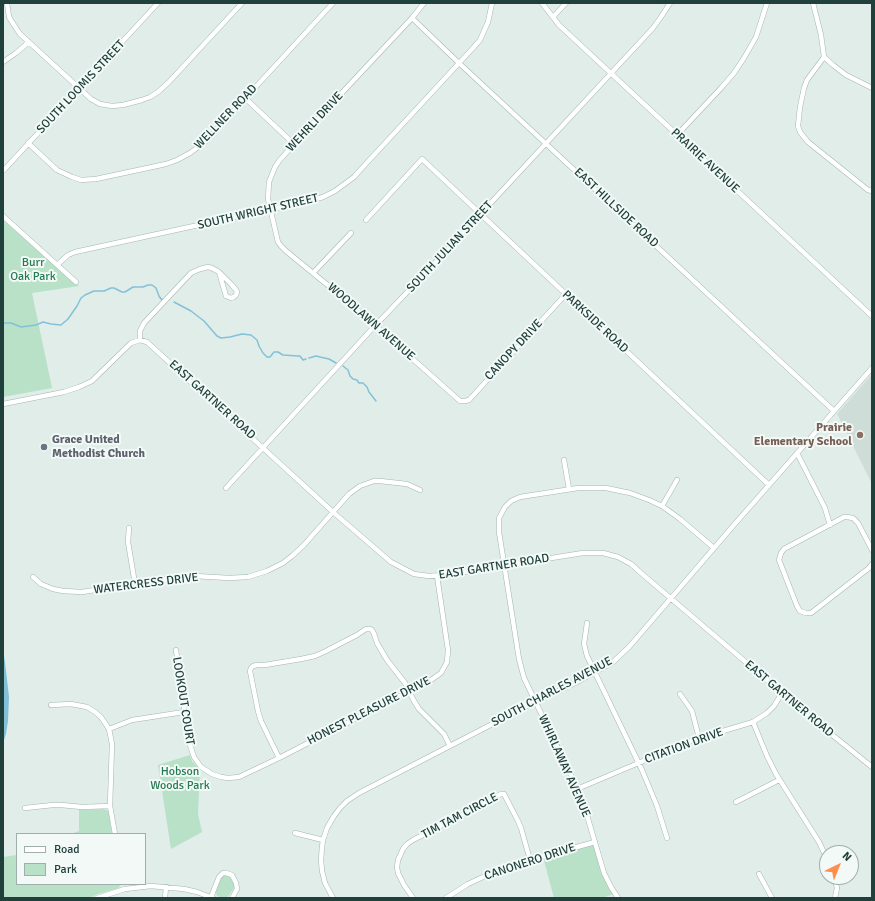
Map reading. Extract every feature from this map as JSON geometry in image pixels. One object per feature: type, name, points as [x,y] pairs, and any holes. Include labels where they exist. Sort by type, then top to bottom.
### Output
[{"type":"street","points":[[6,3],[8,14],[20,34],[93,100],[100,104],[112,106],[123,105],[153,96],[169,82],[242,3]]},
{"type":"street","name":"SOUTH LOOMIS STREET","points":[[3,171],[158,3]]},
{"type":"street","name":"WELLNER ROAD","points":[[28,143],[63,173],[82,180],[96,179],[166,164],[182,158],[204,142],[333,3]]},
{"type":"street","points":[[412,18],[424,3]]},
{"type":"street","name":"SOUTH WRIGHT STREET","points":[[58,265],[68,255],[75,252],[270,210],[323,197],[335,191],[344,185],[362,168],[460,64],[483,33],[488,22],[492,3]]},
{"type":"street","name":"PRAIRIE AVENUE","points":[[542,3],[559,25],[872,316]]},
{"type":"street","points":[[553,17],[566,3]]},
{"type":"street","name":"SOUTH JULIAN STREET","points":[[226,488],[653,28],[662,17],[670,3]]},
{"type":"street","points":[[677,135],[734,73],[756,37],[767,3]]},
{"type":"street","points":[[813,3],[821,35],[824,57],[846,75],[872,88]]},
{"type":"street","name":"EAST HILLSIDE ROAD","points":[[412,18],[834,411]]},
{"type":"street","name":"WEHRLI DRIVE","points":[[280,246],[268,199],[270,176],[274,167],[412,18]]},
{"type":"street","points":[[3,62],[29,42]]},
{"type":"street","points":[[824,57],[807,80],[804,88],[799,113],[798,126],[800,132],[808,142],[868,190],[872,191]]},
{"type":"street","points":[[245,98],[294,144]]},
{"type":"street","name":"PARKSIDE ROAD","points":[[366,220],[422,159],[769,485]]},
{"type":"street","points":[[3,216],[76,282]]},
{"type":"street","points":[[313,273],[351,233]]},
{"type":"street","name":"WOODLAWN AVENUE","points":[[280,246],[376,326],[460,400]]},
{"type":"street","points":[[3,404],[64,392],[92,381],[128,345],[140,340],[140,331],[144,324],[191,274],[200,269],[208,267],[219,272],[237,292],[234,297],[231,298],[226,296],[219,272]]},
{"type":"street","name":"CANOPY DRIVE","points":[[460,400],[469,400],[566,294]]},
{"type":"street","name":"EAST GARTNER ROAD","points":[[140,340],[147,342],[153,347],[264,447],[333,512],[391,562],[414,574],[423,576],[437,576],[583,553],[603,553],[618,558],[631,564],[815,721],[872,767]]},
{"type":"street","name":"SOUTH CHARLES AVENUE","points":[[333,898],[325,883],[322,872],[321,860],[323,840],[327,828],[334,816],[347,801],[355,795],[608,665],[624,653],[872,368]]},
{"type":"street","points":[[797,454],[825,508],[830,525]]},
{"type":"street","points":[[564,460],[569,489]]},
{"type":"street","points":[[662,506],[677,480]]},
{"type":"street","name":"WATERCRESS DRIVE","points":[[33,577],[41,584],[53,589],[73,592],[90,591],[186,576],[248,577],[267,571],[282,563],[295,553],[352,491],[365,483],[380,481],[400,483],[411,485],[420,490]]},
{"type":"street","name":"WHIRLAWAY AVENUE","points":[[618,898],[604,873],[586,813],[577,789],[535,702],[520,666],[498,525],[499,518],[503,509],[511,501],[520,497],[569,489],[593,487],[606,488],[639,496],[662,506],[714,548]]},
{"type":"street","points":[[872,550],[858,523],[850,517],[844,518],[784,549],[780,557],[797,606],[800,611],[806,613],[811,612],[869,568],[872,564]]},
{"type":"street","points":[[129,528],[128,542],[135,584]]},
{"type":"street","name":"HONEST PLEASURE DRIVE","points":[[205,770],[221,777],[239,777],[438,676],[443,670],[448,659],[448,650],[437,576]]},
{"type":"street","points":[[587,623],[584,637],[587,656],[639,762],[657,806],[667,838]]},
{"type":"street","points":[[279,758],[261,721],[250,671],[253,666],[315,656],[366,629],[372,630],[377,643],[387,660],[405,683],[420,709],[444,734],[450,746]]},
{"type":"street","name":"LOOKOUT COURT","points":[[176,650],[184,712],[191,750],[197,762],[205,770]]},
{"type":"street","name":"CITATION DRIVE","points":[[577,789],[680,745],[753,722],[767,713],[782,693]]},
{"type":"street","points":[[680,694],[692,711],[699,738]]},
{"type":"street","points":[[51,705],[70,704],[87,708],[101,717],[109,729],[112,744],[110,806],[115,833]]},
{"type":"street","points":[[109,729],[136,719],[184,712]]},
{"type":"street","points":[[753,722],[779,780],[820,845]]},
{"type":"street","points":[[736,802],[779,780]]},
{"type":"street","name":"TIM TAM CIRCLE","points":[[413,898],[402,881],[397,867],[398,860],[407,844],[502,794],[504,794],[521,828],[530,860]]},
{"type":"street","points":[[25,808],[53,805],[82,807],[110,806]]},
{"type":"street","points":[[294,832],[323,840]]},
{"type":"street","name":"CANONERO DRIVE","points":[[446,898],[468,884],[509,866],[595,842]]},
{"type":"street","points":[[97,898],[125,886],[151,886],[184,889],[212,898],[219,877],[223,873],[232,875],[236,882],[237,889],[232,898]]},
{"type":"street","points":[[759,874],[772,898]]},
{"type":"street","points":[[835,898],[836,885]]},
{"type":"street","points":[[165,898],[166,887]]},
{"type":"shaded area","name":"Prairie Elementary School","points":[[872,374],[872,484],[837,414]]},
{"type":"green space","name":"Burr Oak Park","points":[[3,220],[79,286],[32,293],[52,388],[3,397]]},
{"type":"green space","name":"Hobson Woods Park","points":[[190,755],[192,761],[200,770],[198,814],[202,832],[171,849],[158,765]]},
{"type":"green space","points":[[79,809],[107,810],[109,813],[112,833],[74,833],[79,831]]},
{"type":"green space","points":[[594,843],[614,894],[602,898],[554,898],[543,857]]},
{"type":"green space","points":[[16,855],[16,885],[120,885],[119,888],[89,898],[3,898],[3,857]]},
{"type":"green space","points":[[223,875],[230,876],[234,885],[234,888],[227,898],[217,896],[216,892]]},
{"type":"water","points":[[3,650],[9,697],[8,721],[3,743]]},
{"type":"waterway","points":[[3,323],[11,323],[21,327],[36,325],[43,322],[61,325],[68,319],[81,298],[85,295],[94,291],[104,291],[111,288],[125,292],[133,287],[152,285],[156,288],[161,299],[164,300]]},
{"type":"waterway","points":[[174,302],[191,311],[204,321],[217,336],[221,338],[242,334],[251,335],[257,340],[263,353],[267,357],[270,357],[274,352],[278,352],[283,355],[300,356],[303,360],[306,359]]},
{"type":"waterway","points":[[309,358],[316,356],[329,359],[336,363]]},
{"type":"waterway","points":[[343,366],[348,370],[353,379],[357,380],[359,383],[363,383],[367,387],[376,401]]},
{"type":"place","name":"Prairie Elementary School","points":[[860,435]]},
{"type":"place","name":"Grace United Methodist Church","points":[[44,447]]}]
